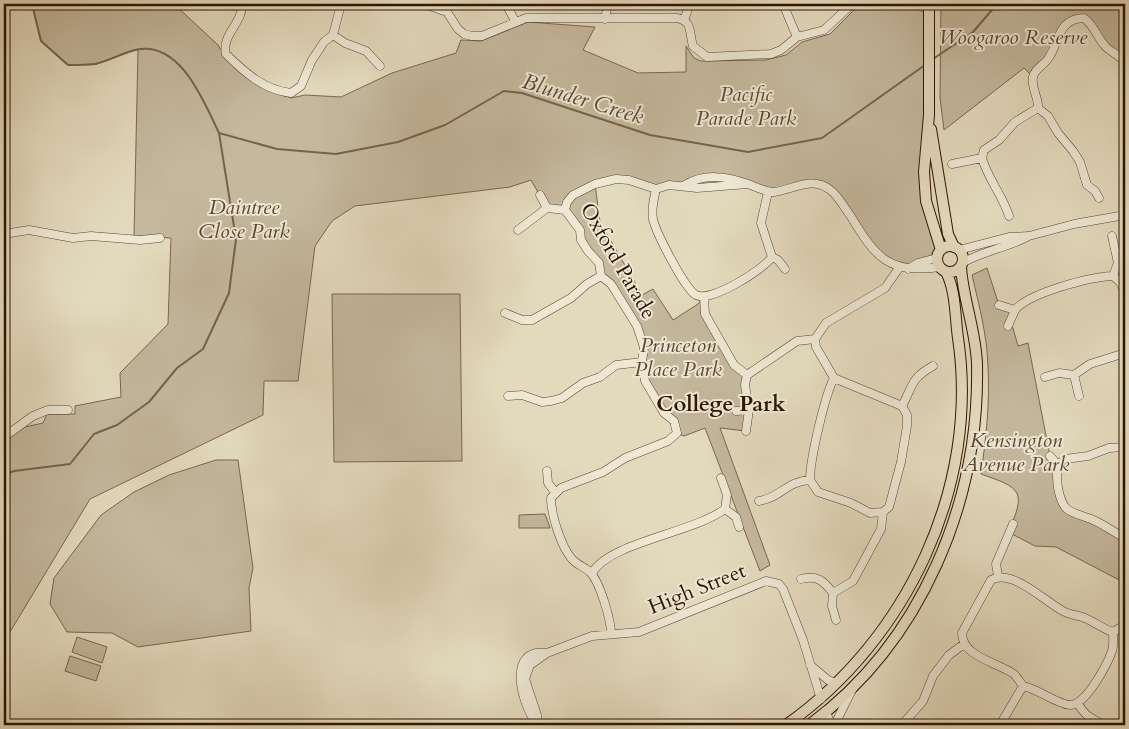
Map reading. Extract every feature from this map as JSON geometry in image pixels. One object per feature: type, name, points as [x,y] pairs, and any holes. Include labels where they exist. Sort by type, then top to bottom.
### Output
[{"type":"main road","points":[[786,725],[807,711],[836,683],[884,628],[908,591],[922,565],[943,510],[959,440],[962,398],[961,354],[952,284],[941,262],[926,201],[924,172],[929,115],[928,4]]},
{"type":"main road","points":[[807,711],[811,725],[854,686],[896,636],[925,590],[945,546],[959,507],[973,434],[976,381],[974,336],[962,265],[963,256],[948,234],[936,176],[929,115]]},
{"type":"main road","points":[[941,262],[947,246],[956,248]]},
{"type":"main road","points":[[941,262],[954,272],[962,265]]},
{"type":"main road","points":[[820,699],[825,711]]},
{"type":"street","points":[[242,4],[242,12],[226,40],[226,54],[245,73],[290,94],[301,86],[312,60],[324,42],[333,35],[341,4]]},
{"type":"street","points":[[424,4],[447,12],[458,29],[464,34],[472,36],[482,36],[526,18],[684,20]]},
{"type":"street","points":[[506,4],[515,21]]},
{"type":"street","points":[[605,20],[608,4]]},
{"type":"street","points":[[684,20],[690,4]]},
{"type":"street","points":[[783,4],[797,37]]},
{"type":"street","points":[[684,20],[691,29],[693,46],[707,56],[772,54],[781,50],[797,37],[824,30],[852,4]]},
{"type":"street","points":[[1099,198],[1095,191],[1087,185],[1080,162],[1048,116],[1038,108],[1033,86],[1036,70],[1050,57],[1062,27],[1068,22],[1084,18],[1091,23],[1106,47],[1121,57],[1125,63]]},
{"type":"street","points":[[333,35],[345,43],[366,51],[380,66]]},
{"type":"street","points":[[1009,216],[982,158],[984,150],[999,140],[1015,122],[1038,108]]},
{"type":"street","points":[[952,164],[982,158]]},
{"type":"street","name":"Oxford Parade","points":[[555,492],[603,472],[647,448],[668,441],[677,433],[674,422],[664,413],[645,381],[642,362],[644,347],[637,326],[612,284],[602,276],[599,263],[581,240],[580,230],[565,210],[567,202],[573,194],[595,184],[616,179],[629,180],[656,189],[669,185],[705,188],[748,184],[768,192]]},
{"type":"street","points":[[785,269],[778,260],[772,257],[762,223],[768,192],[805,184],[826,187],[836,194],[871,246],[891,264],[899,268],[919,271],[941,262]]},
{"type":"street","points":[[656,189],[652,218],[667,255],[677,266],[692,292],[697,296],[714,295],[748,277],[772,257]]},
{"type":"street","points":[[540,195],[547,208]]},
{"type":"street","points":[[518,230],[547,208],[565,210]]},
{"type":"street","points":[[956,248],[1009,237],[1029,236],[1074,224],[1125,215]]},
{"type":"street","points":[[4,234],[29,230],[73,238],[91,236],[140,240],[160,238]]},
{"type":"street","points":[[962,265],[974,256],[1012,245],[1029,236]]},
{"type":"street","points":[[1112,236],[1118,263],[1113,276]]},
{"type":"street","points":[[834,378],[828,390],[814,451],[810,480],[818,492],[851,503],[870,513],[883,512],[889,507],[901,462],[907,415],[902,406],[834,378],[816,347],[815,339],[826,323],[886,288],[899,268]]},
{"type":"street","points":[[505,313],[522,320],[532,320],[571,298],[587,284],[602,276]]},
{"type":"street","points":[[1113,276],[1120,282],[1125,293]]},
{"type":"street","points":[[1008,326],[1015,310],[1027,299],[1050,292],[1066,284],[1113,276]]},
{"type":"street","points":[[704,297],[704,314],[734,365],[747,375]]},
{"type":"street","points":[[999,305],[1015,310]]},
{"type":"street","points":[[746,431],[748,410],[744,385],[747,375],[797,341],[815,339]]},
{"type":"street","points":[[1045,376],[1059,373],[1074,375],[1090,364],[1125,353]]},
{"type":"street","points":[[508,396],[522,395],[542,402],[551,401],[562,398],[583,383],[600,377],[616,365],[642,362]]},
{"type":"street","points":[[902,406],[917,374],[933,366]]},
{"type":"street","points":[[1074,375],[1080,396]]},
{"type":"street","points":[[4,437],[33,416],[48,410],[68,410]]},
{"type":"street","points":[[736,411],[748,410]]},
{"type":"street","points":[[1125,446],[1108,448],[1088,456],[1065,459],[1058,465],[1056,473],[1061,504],[1065,509],[1077,516],[1092,520],[1125,538]]},
{"type":"street","points":[[1050,456],[1058,465]]},
{"type":"street","points":[[547,471],[548,484],[555,492],[551,498],[551,512],[568,554],[573,561],[592,573],[608,613],[611,634]]},
{"type":"street","points":[[721,478],[727,495],[725,509]]},
{"type":"street","points":[[759,501],[769,500],[788,486],[799,481],[810,480]]},
{"type":"street","points":[[592,573],[596,565],[605,559],[648,540],[678,532],[725,509]]},
{"type":"street","points":[[725,509],[736,517],[739,528]]},
{"type":"street","points":[[833,593],[853,581],[881,530],[883,512]]},
{"type":"street","points":[[998,576],[996,564],[1013,524]]},
{"type":"street","points":[[801,579],[812,576],[823,580],[833,593],[832,606],[836,620]]},
{"type":"street","points":[[998,576],[1008,577],[1047,598],[1065,612],[1085,618],[1113,632],[1113,649],[1096,682],[1078,703],[1065,704],[1036,689],[1023,686],[1015,675],[968,649],[964,644],[962,632],[991,580],[998,576]]},
{"type":"street","name":"High Street","points":[[537,724],[531,717],[521,691],[520,676],[529,657],[541,652],[547,653],[592,636],[639,632],[761,582],[772,581],[783,589],[803,640],[820,699]]},
{"type":"street","points":[[1113,632],[1125,625]]},
{"type":"street","points":[[902,725],[923,702],[933,676],[949,654],[964,644]]},
{"type":"street","points":[[809,663],[828,680],[836,683]]},
{"type":"street","points":[[836,725],[838,716],[854,686]]},
{"type":"street","points":[[1000,725],[1023,686]]},
{"type":"street","points":[[1078,703],[1081,710],[1104,725]]},
{"type":"street","points":[[825,711],[832,725]]},
{"type":"green space","points":[[32,4],[174,4],[218,45],[227,60],[237,70],[266,89],[291,98],[305,95],[341,97],[392,73],[456,53],[461,40],[481,41],[528,22],[595,27],[583,50],[638,73],[686,72],[686,46],[694,58],[701,61],[766,60],[786,55],[802,42],[830,34],[857,7],[863,4],[912,5],[924,13],[927,94],[922,149],[938,249],[934,258],[899,268],[871,246],[836,194],[812,184],[776,192],[748,184],[656,189],[629,180],[595,184],[600,222],[642,295],[653,289],[673,320],[698,304],[704,297],[705,314],[734,365],[747,375],[746,431],[720,428],[770,565],[760,571],[705,428],[684,436],[677,433],[677,427],[645,381],[641,336],[601,276],[599,263],[567,215],[547,208],[531,180],[510,187],[355,206],[332,221],[315,246],[298,381],[264,381],[263,415],[90,499],[4,642],[4,441],[25,427],[43,423],[47,414],[75,414],[75,406],[121,397],[120,373],[168,324],[171,238],[134,236],[138,49],[97,64],[68,65],[41,41]]},
{"type":"green space","name":"Woogaroo Reserve","points":[[941,4],[1125,4],[1125,63],[1106,47],[1084,18],[1068,22],[1033,77],[1024,68],[944,130],[940,98]]},
{"type":"green space","name":"Kensington Avenue Park","points":[[987,268],[999,305],[1015,310],[1008,325],[1013,328],[1018,346],[1028,343],[1050,456],[1058,465],[1061,504],[1125,538],[1125,583],[1056,547],[1035,546],[1008,532],[1017,508],[1017,493],[1005,483],[981,474],[987,420],[988,366],[984,331],[972,275]]},
{"type":"green space","points":[[332,294],[460,294],[462,461],[334,462]]},
{"type":"green space","points":[[216,460],[238,460],[253,568],[249,588],[251,631],[138,647],[112,633],[67,632],[50,604],[54,578],[101,515],[134,492],[169,475]]},
{"type":"green space","points":[[545,514],[550,528],[519,528],[519,515]]},
{"type":"green space","points":[[77,637],[107,647],[102,663],[72,652]]},
{"type":"green space","points":[[70,656],[101,666],[96,681],[65,671]]},
{"type":"waterway","name":"Blunder Creek","points":[[32,4],[41,41],[68,65],[95,64],[135,50],[151,49],[165,54],[177,63],[188,76],[198,90],[219,133],[277,149],[336,154],[398,142],[445,125],[504,91],[522,93],[650,135],[748,152],[822,138],[925,65]]},
{"type":"waterway","name":"Blunder Creek","points":[[933,59],[973,32],[997,4]]},
{"type":"waterway","points":[[4,475],[14,471],[70,464],[94,434],[117,425],[149,402],[177,368],[203,349],[229,293],[236,239],[219,133]]},
{"type":"district","name":"College Park","points":[[721,404]]},
{"type":"park label","name":"Pacific Parade Park","points":[[746,106]]},
{"type":"park label","name":"Daintree Close Park","points":[[244,219]]},
{"type":"park label","name":"Princeton Place Park","points":[[678,357]]}]
